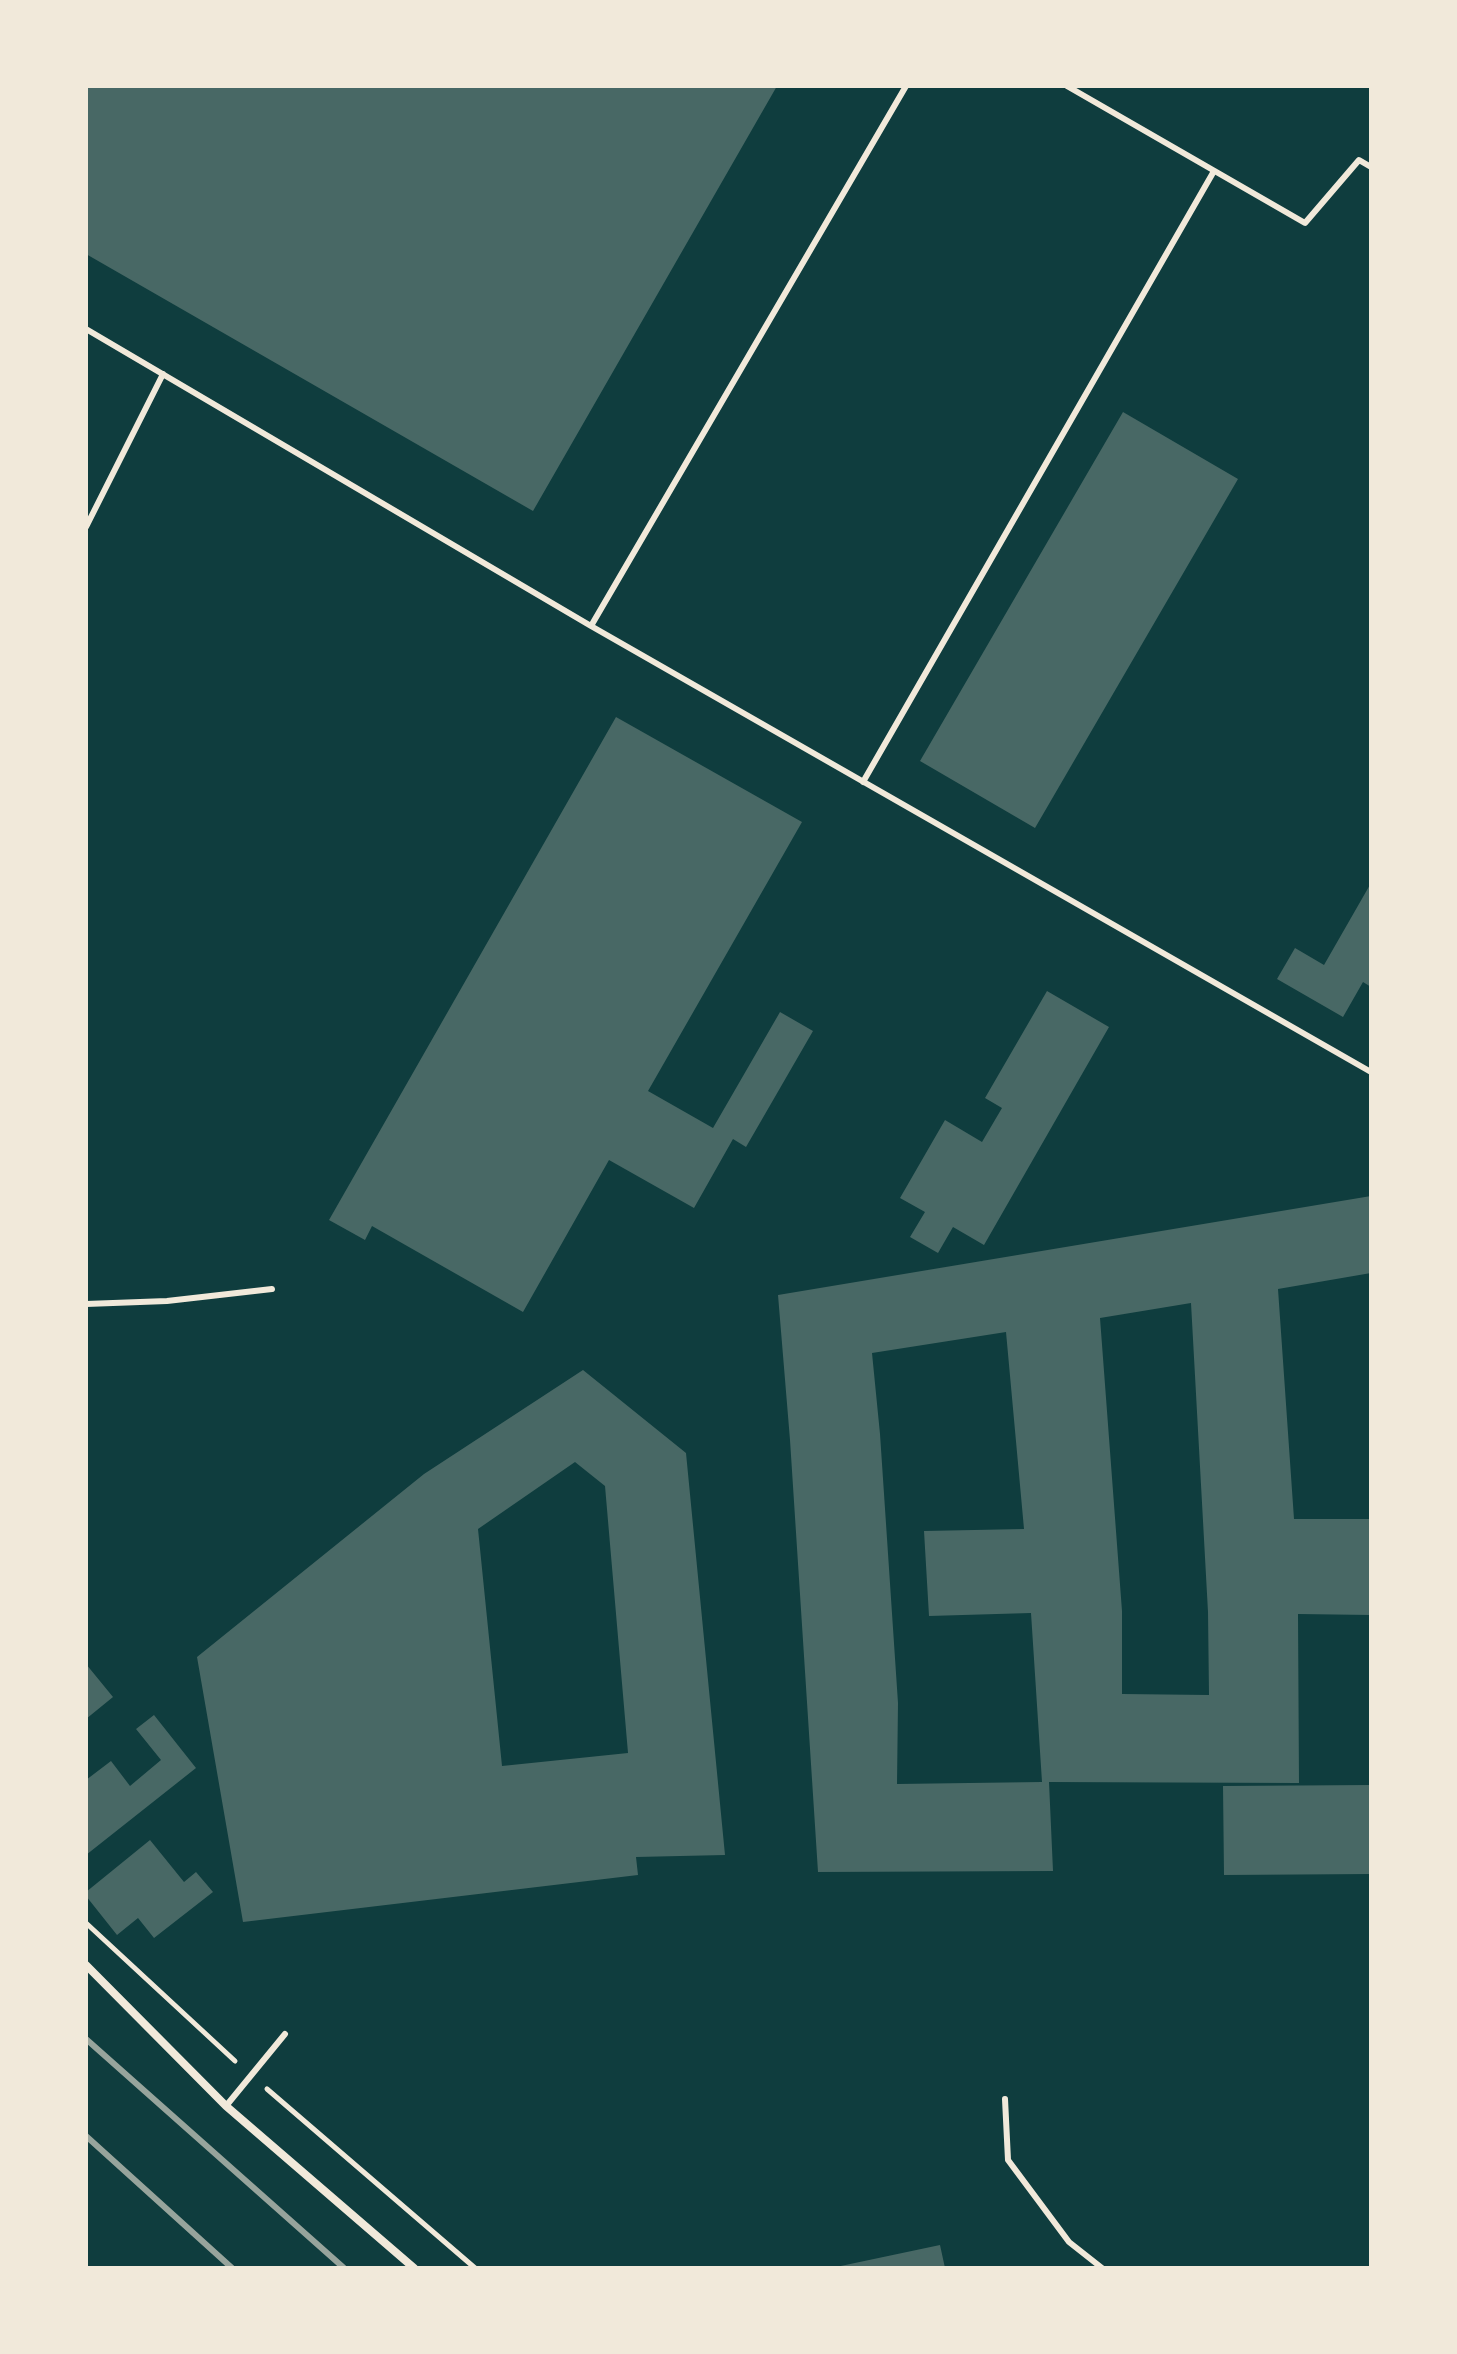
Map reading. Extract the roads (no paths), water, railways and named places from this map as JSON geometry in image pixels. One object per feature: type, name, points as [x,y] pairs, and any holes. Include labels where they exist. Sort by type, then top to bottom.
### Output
[{"type":"street","points":[[86,1965],[226,2106],[414,2268]]},
{"type":"lane","points":[[591,626],[906,86]]},
{"type":"lane","points":[[1067,86],[1305,223],[1359,160],[1371,167]]},
{"type":"lane","points":[[863,782],[1214,171]]},
{"type":"lane","points":[[86,329],[591,626],[1371,1072]]},
{"type":"lane","points":[[86,527],[163,374]]},
{"type":"lane","points":[[86,1304],[167,1301],[272,1289]]},
{"type":"lane","points":[[226,2106],[285,2034]]},
{"type":"lane","points":[[1005,2099],[1008,2160],[1069,2242],[1102,2268]]},
{"type":"railway","points":[[86,2039],[344,2268]]},
{"type":"railway","points":[[86,2136],[232,2268]]}]
